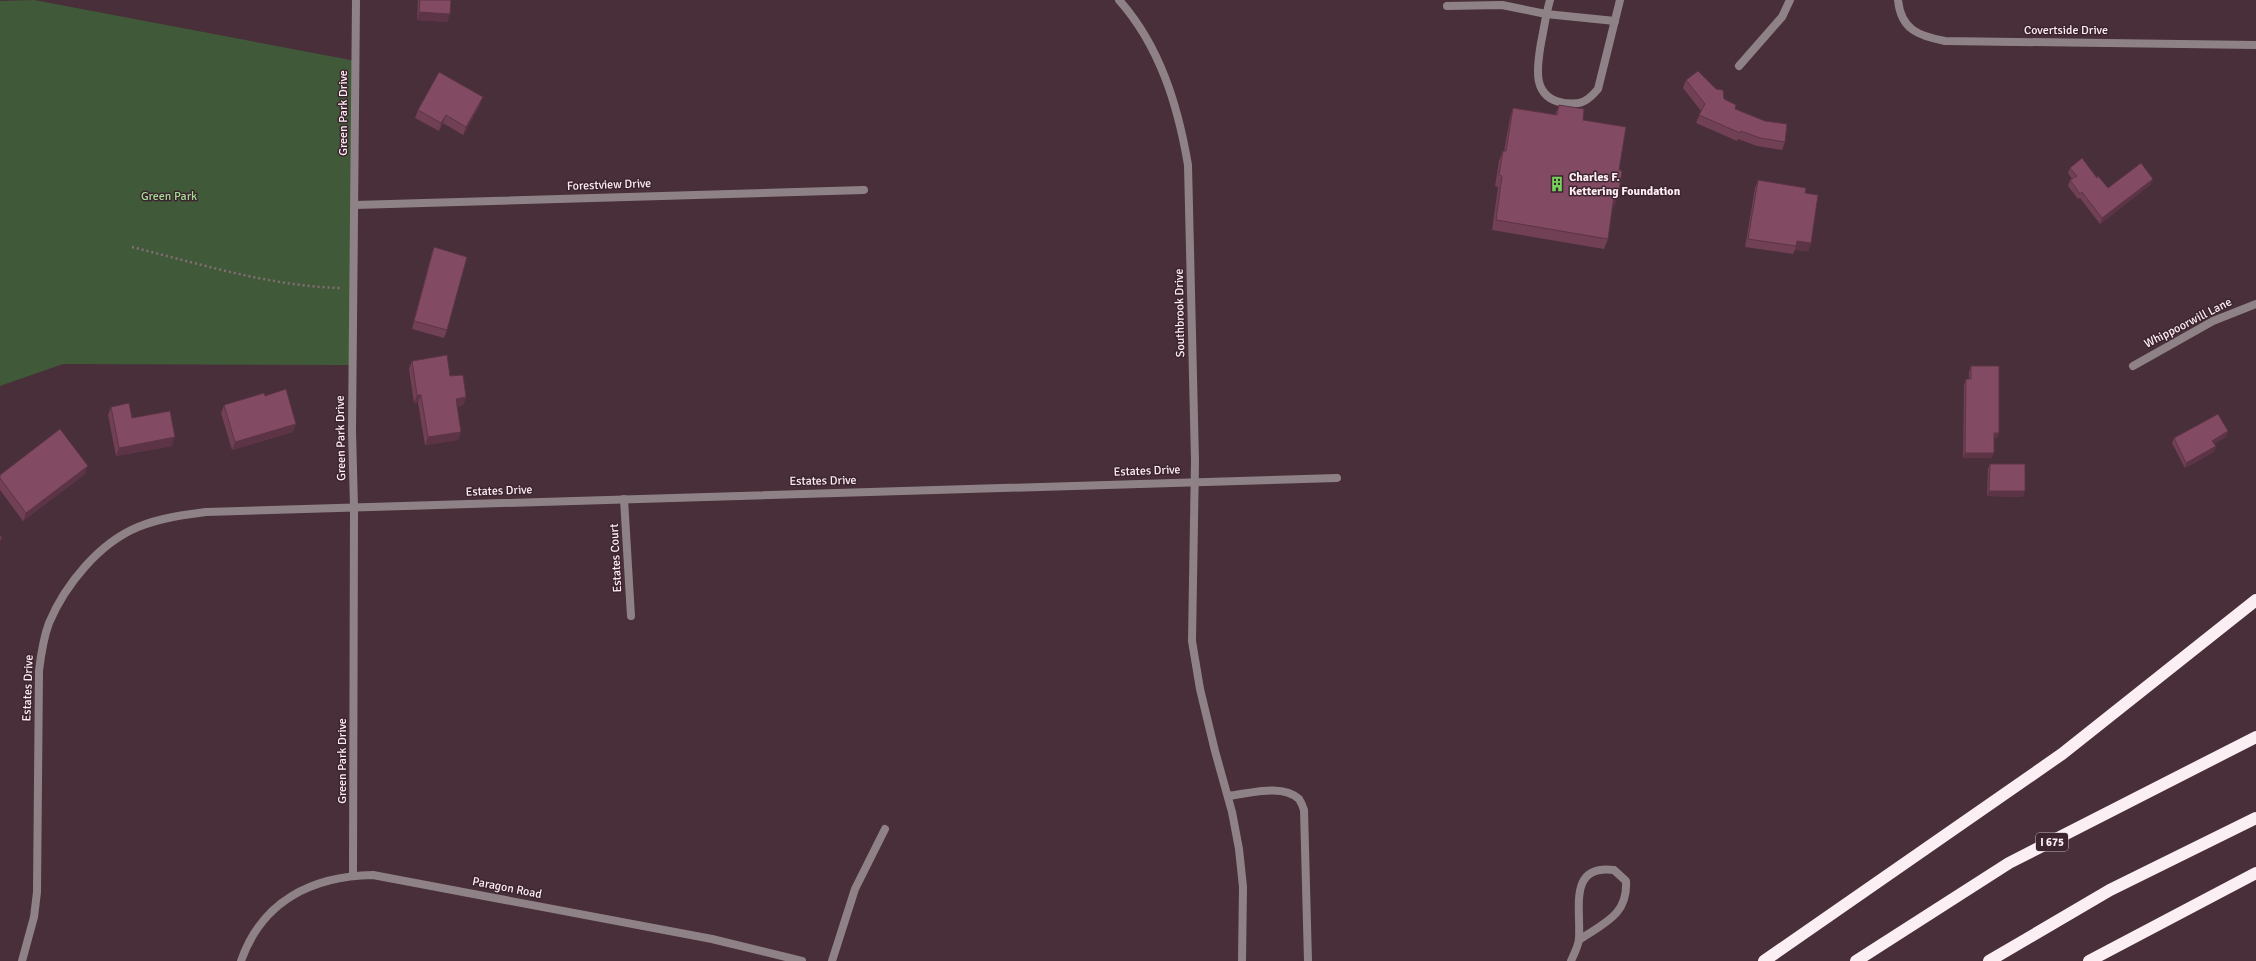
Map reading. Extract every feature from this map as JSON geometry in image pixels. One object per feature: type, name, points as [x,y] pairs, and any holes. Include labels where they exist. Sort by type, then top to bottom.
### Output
[{"type":"highway","points":[[1764,961],[2062,754],[2256,600]]},
{"type":"highway","name":"I 675","points":[[1856,961],[2009,863],[2256,737]]},
{"type":"highway","points":[[1989,961],[2110,890],[2256,818]]},
{"type":"highway","points":[[2089,961],[2256,873]]},
{"type":"street","name":"Green Park Drive","points":[[353,875],[353,288],[356,0]]},
{"type":"street","name":"Southbrook Drive","points":[[1119,0],[1145,37],[1160,66],[1172,96],[1180,123],[1188,165],[1191,240],[1194,481],[1192,641],[1200,689],[1228,796],[1239,850],[1243,887],[1242,961]]},
{"type":"street","points":[[1550,0],[1546,14],[1537,72],[1539,84],[1548,97],[1558,102],[1576,104],[1589,99],[1598,88],[1620,0]]},
{"type":"street","points":[[1738,66],[1782,17],[1790,0]]},
{"type":"street","name":"Covertside Drive","points":[[1898,0],[1902,19],[1911,29],[1924,37],[1945,41],[2256,45]]},
{"type":"street","points":[[1452,4],[1495,2],[1546,14],[1615,20]]},
{"type":"street","name":"Forestview Drive","points":[[355,205],[864,190]]},
{"type":"street","name":"Whippoorwill Lane","points":[[2133,366],[2213,321],[2256,304]]},
{"type":"street","name":"Estates Drive","points":[[22,961],[34,917],[37,892],[39,671],[42,646],[49,623],[64,594],[75,579],[102,551],[122,536],[138,527],[166,518],[206,512],[1194,481],[1337,478]]},
{"type":"street","name":"Estates Court","points":[[624,499],[631,616]]},
{"type":"street","points":[[1228,796],[1274,791],[1288,793],[1299,800],[1302,805],[1304,810],[1308,961]]},
{"type":"street","points":[[832,961],[856,889],[885,829]]},
{"type":"street","points":[[1571,961],[1579,940],[1579,895],[1582,885],[1587,875],[1596,870],[1614,870],[1626,881],[1624,904],[1614,916],[1579,940]]},
{"type":"street","name":"Paragon Road","points":[[241,961],[256,929],[269,914],[285,900],[309,886],[331,879],[353,875],[373,875],[666,930],[802,961]]},
{"type":"path","points":[[132,247],[252,276],[306,287],[353,288]]},
{"type":"green space","name":"Green Park","points":[[34,0],[356,61],[353,365],[63,364],[0,386],[0,1]]},
{"type":"building","points":[[420,0],[451,0],[450,14],[419,12]]},
{"type":"building","points":[[1698,71],[1716,89],[1723,90],[1724,99],[1736,105],[1735,109],[1765,121],[1787,124],[1785,142],[1760,138],[1741,131],[1740,133],[1699,115],[1705,104],[1686,80]]},
{"type":"building","points":[[439,72],[483,97],[466,127],[446,115],[441,123],[418,110]]},
{"type":"building","name":"Charles F. Kettering Foundation","points":[[1559,105],[1584,109],[1583,120],[1626,127],[1619,170],[1622,171],[1618,197],[1614,196],[1608,239],[1496,220],[1502,176],[1499,175],[1503,151],[1506,151],[1513,108],[1557,115]]},
{"type":"building","points":[[2082,158],[2097,178],[2098,176],[2108,188],[2141,163],[2153,179],[2102,218],[2082,192],[2080,194],[2070,180],[2077,176],[2070,168]]},
{"type":"building","points":[[1758,180],[1806,188],[1805,193],[1818,195],[1811,243],[1797,241],[1796,246],[1748,239]]},
{"type":"building","points":[[434,247],[467,257],[447,330],[414,321]]},
{"type":"building","points":[[447,355],[450,376],[463,375],[466,397],[456,399],[461,432],[428,437],[421,395],[417,395],[412,361]]},
{"type":"building","points":[[1971,366],[1999,366],[1999,433],[1994,433],[1994,453],[1965,453],[1966,379],[1971,379]]},
{"type":"building","points":[[286,389],[296,424],[235,442],[224,405],[264,393],[265,396]]},
{"type":"building","points":[[129,403],[132,418],[170,411],[175,437],[119,448],[111,407]]},
{"type":"building","points":[[2218,414],[2228,431],[2212,441],[2216,446],[2186,463],[2174,438]]},
{"type":"building","points":[[60,429],[88,466],[26,513],[0,478],[0,475]]},
{"type":"building","points":[[1990,464],[2025,464],[2025,491],[1989,491]]},
{"type":"place","name":"Charles F. Kettering Foundation","points":[[1557,184]]}]
